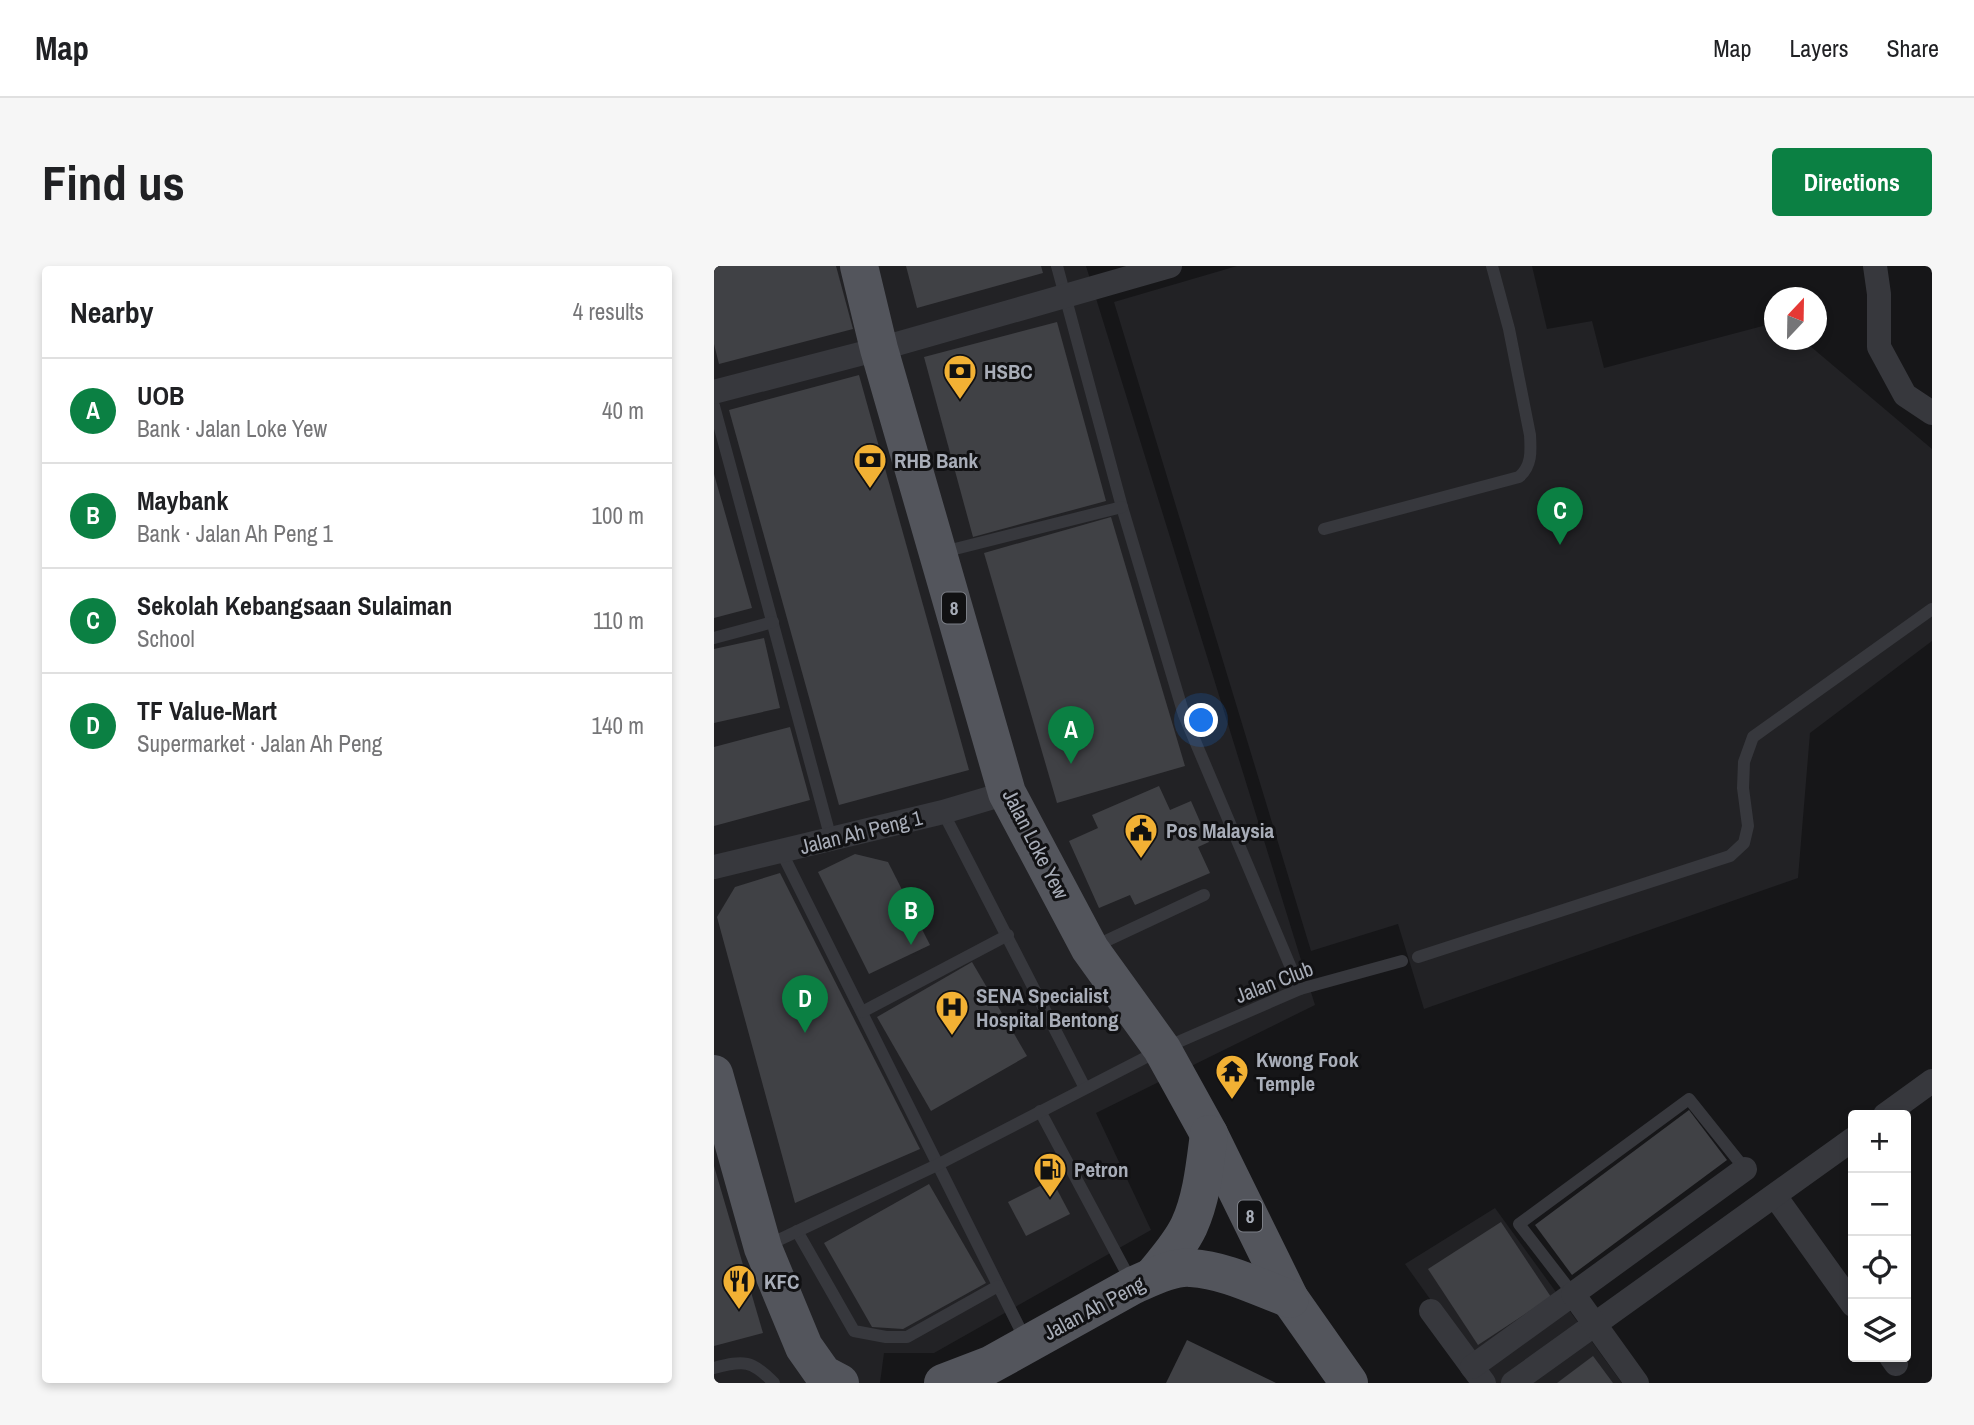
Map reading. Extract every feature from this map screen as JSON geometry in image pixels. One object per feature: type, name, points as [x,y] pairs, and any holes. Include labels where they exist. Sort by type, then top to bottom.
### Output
[{"type":"main road","name":"Jalan Loke Yew","points":[[859,266],[879,349],[1007,793],[1090,949],[1162,1049],[1209,1133],[1290,1299]]},
{"type":"main road","points":[[718,1101],[763,1248],[804,1347],[824,1380]]},
{"type":"main road","points":[[1143,1281],[1178,1245],[1190,1224],[1201,1187],[1209,1133]]},
{"type":"main road","name":"Jalan Ah Peng","points":[[943,1383],[992,1370],[1027,1345],[1143,1281],[1188,1267],[1218,1273],[1290,1299]]},
{"type":"main road","name":"8","points":[[1290,1299],[1349,1383]]},
{"type":"street","points":[[714,393],[1170,266]]},
{"type":"street","points":[[1875,266],[1879,294],[1879,347],[1905,395],[1932,413]]},
{"type":"street","name":"Jalan Ah Peng 1","points":[[714,867],[943,812],[1007,793]]},
{"type":"street","points":[[1892,1110],[1932,1081]]},
{"type":"street","points":[[1513,1383],[1848,1143]]},
{"type":"street","points":[[1431,1311],[1478,1375],[1573,1294],[1745,1169]]},
{"type":"street","points":[[1775,1196],[1849,1299]]},
{"type":"street","points":[[1573,1294],[1637,1383]]},
{"type":"lane","points":[[1057,266],[1122,507],[1184,715],[1300,989]]},
{"type":"lane","points":[[1324,529],[1519,477],[1526,471],[1531,452],[1530,435],[1509,329],[1492,266]]},
{"type":"lane","points":[[714,406],[831,839]]},
{"type":"lane","points":[[938,554],[1122,507]]},
{"type":"lane","points":[[1418,957],[1730,856],[1744,843],[1748,826],[1743,788],[1744,762],[1753,737],[1932,609]]},
{"type":"lane","points":[[714,638],[772,622]]},
{"type":"lane","points":[[943,812],[1085,1088]]},
{"type":"lane","points":[[781,851],[1027,1345]]},
{"type":"lane","points":[[1090,949],[1205,895]]},
{"type":"lane","points":[[862,1012],[1008,935]]},
{"type":"lane","name":"Jalan Club","points":[[763,1248],[937,1165],[1162,1049],[1300,989],[1402,961]]},
{"type":"lane","points":[[1573,1294],[1520,1224],[1689,1098],[1745,1169]]},
{"type":"lane","points":[[1040,1111],[1143,1281]]},
{"type":"lane","points":[[797,1231],[854,1331],[907,1338],[998,1286]]},
{"type":"lane","points":[[714,1368],[739,1362],[747,1363],[761,1370],[774,1383]]},
{"type":"shaded area","points":[[714,266],[1086,266],[1315,1005],[1096,1113],[1151,1230],[934,1353],[884,1353],[880,1383],[714,1383]]},
{"type":"shaded area","points":[[1237,266],[1532,266],[1547,329],[1592,321],[1604,368],[1764,326],[1764,350],[1815,350],[1932,449],[1932,641],[1810,733],[1798,878],[1424,1009],[1398,924],[1311,951],[1114,302]]},
{"type":"shaded area","points":[[1495,1208],[1622,1383],[1490,1383],[1405,1264]]},
{"type":"building","points":[[714,266],[836,266],[853,329],[719,364],[714,344]]},
{"type":"building","points":[[906,266],[1041,266],[1043,273],[917,308]]},
{"type":"building","points":[[1057,322],[1106,501],[973,537],[924,357]]},
{"type":"building","points":[[859,375],[969,770],[839,805],[729,410]]},
{"type":"building","points":[[714,474],[752,608],[714,618]]},
{"type":"building","points":[[1111,517],[1185,766],[1057,803],[984,553]]},
{"type":"building","points":[[764,638],[780,708],[714,723],[714,649]]},
{"type":"building","points":[[790,727],[810,800],[714,826],[714,747]]},
{"type":"building","name":"Pos Malaysia","points":[[1159,786],[1170,810],[1191,801],[1209,842],[1198,847],[1210,873],[1135,905],[1130,895],[1099,908],[1069,841],[1098,828],[1092,815]]},
{"type":"building","points":[[855,854],[888,862],[930,945],[869,974],[818,872]]},
{"type":"building","points":[[780,873],[920,1149],[795,1203],[717,917],[735,887]]},
{"type":"building","name":"SENA Specialist Hospital Bentong","points":[[972,962],[1027,1056],[931,1111],[877,1017]]},
{"type":"building","points":[[1689,1110],[1727,1160],[1572,1275],[1535,1225]]},
{"type":"building","points":[[714,1166],[763,1333],[714,1346]]},
{"type":"building","points":[[1052,1180],[1070,1214],[1026,1236],[1008,1202]]},
{"type":"building","points":[[929,1184],[986,1283],[903,1329],[872,1327],[824,1243]]},
{"type":"building","points":[[1501,1222],[1551,1297],[1478,1345],[1428,1269]]},
{"type":"building","points":[[1187,1340],[1276,1383],[1166,1383]]},
{"type":"building","points":[[1593,1356],[1613,1383],[1557,1383]]},
{"type":"place","name":"HSBC","points":[[960,401]]},
{"type":"place","name":"RHB Bank","points":[[870,490]]},
{"type":"place","name":"Sekolah Kebangsaan Sulaiman","points":[[1560,545]]},
{"type":"place","name":"UOB","points":[[1071,764]]},
{"type":"place","name":"Pos Malaysia","points":[[1141,860]]},
{"type":"place","name":"Maybank","points":[[911,945]]},
{"type":"place","name":"TF Value-Mart","points":[[805,1033]]},
{"type":"place","name":"SENA Specialist Hospital Bentong","points":[[952,1037]]},
{"type":"place","name":"Kwong Fook Temple","points":[[1232,1101]]},
{"type":"place","name":"Petron","points":[[1050,1199]]},
{"type":"place","name":"KFC","points":[[739,1311]]}]
